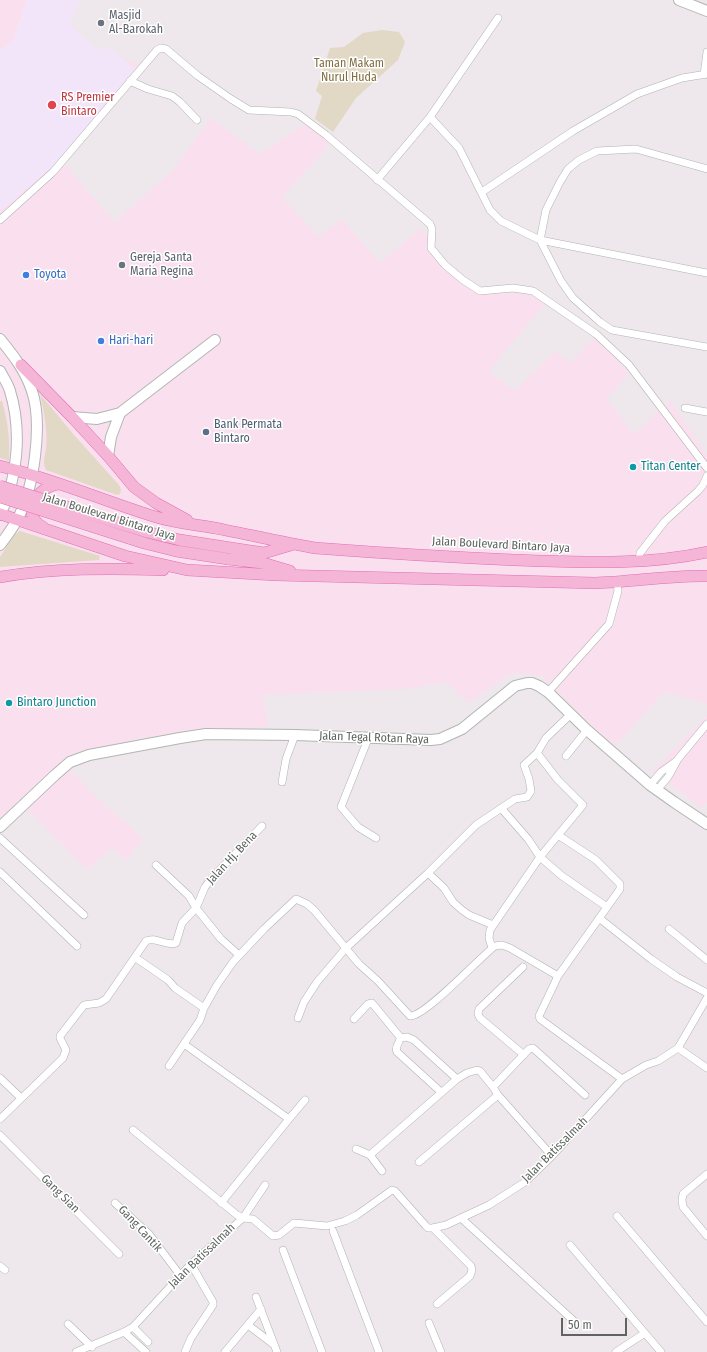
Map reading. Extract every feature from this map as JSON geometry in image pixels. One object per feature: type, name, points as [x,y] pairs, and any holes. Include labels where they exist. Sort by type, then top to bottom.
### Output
[{"type":"main road","points":[[679,0],[707,11]]},
{"type":"main road","points":[[0,339],[21,365],[72,417],[134,487],[148,498],[177,516],[198,525]]},
{"type":"main road","points":[[72,417],[97,419],[120,413],[215,340]]},
{"type":"main road","points":[[0,545],[18,519],[28,492],[36,444],[36,415],[32,391],[21,365]]},
{"type":"main road","points":[[0,371],[10,389],[15,410],[17,434],[11,487],[0,514]]},
{"type":"main road","points":[[108,456],[111,437],[120,413]]},
{"type":"main road","name":"Jalan Boulevard Bintaro Jaya","points":[[0,466],[65,485],[156,517],[180,523],[198,525],[292,544],[332,549],[493,559],[573,562],[639,562],[680,558],[707,552]]},
{"type":"main road","points":[[47,529],[39,526],[35,520],[32,511],[36,497],[45,488],[58,484],[65,485]]},
{"type":"main road","name":"Jalan Boulevard Bintaro Jaya","points":[[0,486],[147,532],[306,575]]},
{"type":"main road","name":"Jalan Boulevard Bintaro Jaya","points":[[0,497],[144,543],[176,551],[229,554],[264,552],[292,544]]},
{"type":"main road","name":"Jalan Boulevard Bintaro Jaya","points":[[0,514],[125,556],[187,570],[244,574],[617,582],[707,575]]},
{"type":"main road","points":[[680,558],[707,559]]},
{"type":"main road","points":[[0,577],[37,572],[101,568],[187,570]]},
{"type":"main road","name":"Jalan Tegal Rotan Raya","points":[[0,827],[60,770],[78,758],[206,734],[295,735],[368,739],[440,739],[462,729],[514,686],[527,682],[539,686],[548,692],[587,730],[653,787],[707,824]]},
{"type":"street","points":[[377,180],[430,117],[498,18]]},
{"type":"street","points":[[0,220],[53,172],[157,50],[161,48],[166,49],[198,76],[250,110],[292,112],[298,114],[326,135],[430,224],[432,229],[431,248],[445,266],[463,280],[480,290],[512,288],[533,290],[596,334],[629,365],[707,468]]},
{"type":"street","points":[[482,192],[572,132],[637,94],[682,78],[706,74],[707,52]]},
{"type":"street","points":[[130,81],[148,89],[172,96],[180,102],[197,120]]},
{"type":"street","points":[[430,117],[459,148],[490,210],[501,221],[540,240],[707,273]]},
{"type":"street","points":[[707,169],[636,149],[597,151],[579,160],[568,169],[546,210],[540,240],[561,281],[573,298],[600,322],[612,330],[707,346]]},
{"type":"street","points":[[685,408],[707,412]]},
{"type":"street","points":[[639,562],[640,553],[665,521],[698,491],[703,485],[707,476]]},
{"type":"street","points":[[548,692],[609,624],[618,592],[617,582]]},
{"type":"street","points":[[298,1018],[304,1002],[317,982],[346,948],[428,873],[476,825],[515,799],[527,798],[531,791],[524,765],[537,753],[546,738],[571,714]]},
{"type":"street","points":[[653,787],[668,777],[678,759],[707,724]]},
{"type":"street","points":[[566,756],[587,730]]},
{"type":"street","points":[[282,782],[286,759],[295,735]]},
{"type":"street","points":[[368,739],[341,807],[358,828],[376,838]]},
{"type":"street","points":[[492,948],[488,934],[493,925],[540,857],[583,805],[558,780],[537,753]]},
{"type":"street","points":[[501,808],[528,839],[540,857],[562,876],[607,907]]},
{"type":"street","name":"Jalan Hj. Bena","points":[[0,1119],[63,1058],[66,1050],[60,1036],[83,1006],[86,1004],[99,1003],[106,999],[146,942],[149,940],[171,945],[176,943],[182,923],[196,908],[205,887],[262,826]]},
{"type":"street","points":[[558,835],[596,860],[620,884],[620,889],[558,976],[540,1012],[540,1019],[622,1079]]},
{"type":"street","points":[[0,838],[84,915]]},
{"type":"street","points":[[156,865],[189,896],[196,908],[221,939],[239,955]]},
{"type":"street","points":[[0,872],[76,946]]},
{"type":"street","points":[[428,873],[444,888],[453,902],[462,910],[469,915],[493,925]]},
{"type":"street","points":[[169,1066],[200,1020],[204,1008],[217,985],[239,955],[296,899],[299,899],[310,907],[359,964],[378,981],[408,1014],[413,1016],[430,1005],[495,946],[502,945],[510,948],[558,976]]},
{"type":"street","points":[[600,918],[651,959],[677,977],[707,994]]},
{"type":"street","points":[[669,929],[707,960]]},
{"type":"street","points":[[136,958],[168,980],[176,988],[204,1008]]},
{"type":"street","points":[[523,967],[479,1009],[478,1014],[480,1018],[524,1055]]},
{"type":"street","name":"Jalan Batissalmah","points":[[76,1352],[91,1349],[133,1327],[191,1264],[243,1218],[253,1219],[273,1236],[276,1236],[294,1223],[327,1226],[345,1221],[358,1215],[392,1190],[395,1191],[428,1228],[446,1225],[489,1205],[525,1182],[552,1156],[622,1079],[646,1065],[658,1061],[678,1048],[704,1008],[707,998]]},
{"type":"street","points":[[354,1019],[368,1004],[372,1003],[401,1038]]},
{"type":"street","points":[[401,1038],[407,1037],[414,1040],[457,1079]]},
{"type":"street","points":[[401,1038],[396,1047],[397,1052],[441,1092]]},
{"type":"street","points":[[184,1044],[289,1119]]},
{"type":"street","points":[[493,1087],[529,1049],[533,1048],[585,1095]]},
{"type":"street","points":[[678,1048],[707,1068]]},
{"type":"street","points":[[370,1154],[457,1079],[467,1073],[477,1070],[480,1071],[498,1095],[552,1156]]},
{"type":"street","points":[[0,1078],[20,1098]]},
{"type":"street","points":[[419,1162],[498,1095]]},
{"type":"street","points":[[221,1203],[305,1100]]},
{"type":"street","points":[[133,1130],[221,1203],[243,1218],[265,1185]]},
{"type":"street","name":"Gang Sian","points":[[0,1135],[119,1254]]},
{"type":"street","points":[[356,1149],[370,1154],[382,1171]]},
{"type":"street","points":[[707,1174],[683,1194],[682,1200],[683,1206],[707,1236]]},
{"type":"street","name":"Gang Cantik","points":[[115,1203],[149,1234],[180,1275]]},
{"type":"street","points":[[618,1216],[707,1322]]},
{"type":"street","points":[[462,1218],[575,1322]]},
{"type":"street","points":[[433,1228],[471,1266],[472,1270],[470,1276],[437,1304]]},
{"type":"street","points":[[333,1231],[380,1352]]},
{"type":"street","points":[[570,1246],[661,1352]]},
{"type":"street","points":[[283,1250],[322,1352]]},
{"type":"street","points":[[185,1352],[213,1302],[191,1264]]},
{"type":"street","points":[[256,1297],[277,1352]]},
{"type":"street","points":[[225,1352],[261,1309]]},
{"type":"street","points":[[429,1323],[441,1352]]},
{"type":"street","points":[[68,1324],[91,1349]]},
{"type":"street","points":[[248,1325],[274,1344]]},
{"type":"street","points":[[133,1327],[148,1342]]},
{"type":"street","points":[[124,1332],[146,1352]]},
{"type":"street","points":[[616,1352],[644,1333]]},
{"type":"shaded area","points":[[0,0],[80,0],[70,23],[93,48],[138,64],[61,160],[115,222],[173,170],[211,118],[260,154],[306,124],[330,141],[318,158],[282,197],[318,237],[342,219],[380,263],[421,228],[447,264],[480,290],[517,289],[548,300],[489,371],[514,391],[556,351],[571,363],[595,336],[629,373],[607,399],[634,434],[670,401],[707,454],[707,704],[664,692],[614,747],[542,676],[513,673],[468,703],[447,682],[407,689],[263,695],[268,726],[135,739],[70,769],[99,800],[143,838],[127,860],[112,848],[87,870],[26,808],[0,832]]},
{"type":"shaded area","name":"RS Premier Bintaro","points":[[27,0],[80,0],[70,23],[68,23],[97,50],[110,47],[134,69],[61,160],[0,211],[0,50],[13,41]]},
{"type":"shaded area","points":[[707,716],[707,803],[702,808],[653,771]]},
{"type":"green space","name":"Taman Makam Nurul Huda","points":[[382,30],[399,32],[405,42],[398,60],[356,98],[333,132],[315,119],[322,96],[316,91],[330,48],[344,47],[363,33]]},
{"type":"green space","points":[[40,394],[74,435],[119,485],[121,490],[120,494],[117,495],[46,470],[44,462],[46,427]]},
{"type":"green space","points":[[0,401],[2,401],[7,423],[9,438],[9,461],[0,458]]},
{"type":"green space","points":[[20,531],[100,556],[99,560],[0,567],[0,557],[15,534]]},
{"type":"place","name":"Masjid Al-Barokah","points":[[101,23]]},
{"type":"place","name":"RS Premier Bintaro","points":[[52,105]]},
{"type":"place","name":"Gereja Santa Maria Regina","points":[[122,265]]},
{"type":"place","name":"Toyota","points":[[26,275]]},
{"type":"place","name":"Hari-hari","points":[[101,341]]},
{"type":"place","name":"Bank Permata Bintaro","points":[[206,432]]},
{"type":"place","name":"Titan Center","points":[[633,467]]},
{"type":"place","name":"Bintaro Junction","points":[[9,703]]}]
